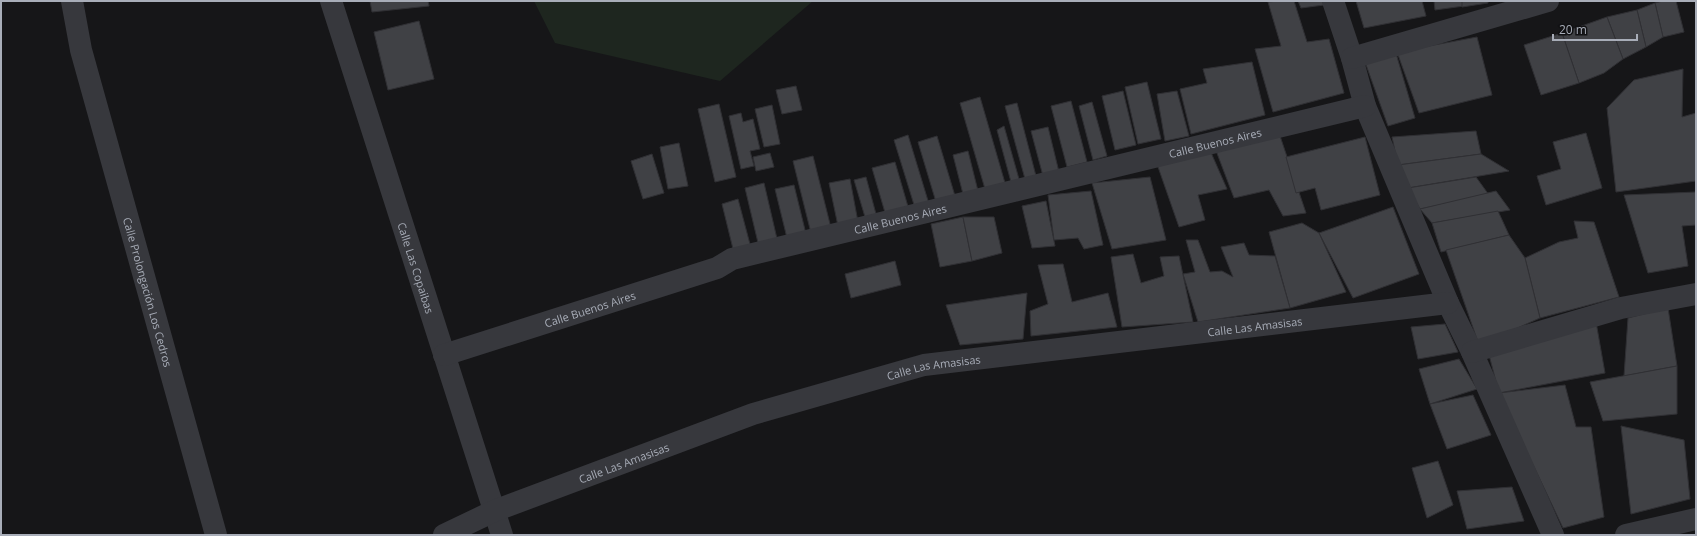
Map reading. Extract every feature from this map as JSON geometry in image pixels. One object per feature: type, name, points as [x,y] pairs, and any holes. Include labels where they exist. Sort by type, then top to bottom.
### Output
[{"type":"street","name":"Calle Prolongación Los Cedros","points":[[72,1],[81,50],[216,535]]},
{"type":"street","name":"Calle Las Copaibas","points":[[331,1],[502,535]]},
{"type":"street","points":[[1333,1],[1352,58],[1365,106],[1448,303],[1472,352],[1553,535]]},
{"type":"street","points":[[1352,58],[1548,1]]},
{"type":"street","name":"Calle Buenos Aires","points":[[444,355],[716,268],[732,259],[1365,106]]},
{"type":"street","points":[[1472,352],[1621,308],[1696,294]]},
{"type":"street","name":"Calle Las Amasisas","points":[[444,535],[494,511],[753,414],[924,365],[1448,303]]},
{"type":"street","points":[[1626,535],[1696,519]]},
{"type":"shaded area","points":[[534,1],[813,1],[720,81],[555,43]]},
{"type":"building","points":[[370,1],[428,1],[429,6],[372,12]]},
{"type":"building","points":[[1294,1],[1307,42],[1329,39],[1344,93],[1273,112],[1255,49],[1281,46],[1268,2]]},
{"type":"building","points":[[1298,1],[1322,1],[1324,5],[1301,8]]},
{"type":"building","points":[[1356,1],[1422,1],[1426,16],[1364,28]]},
{"type":"building","points":[[1434,1],[1463,1],[1464,6],[1435,10]]},
{"type":"building","points":[[1462,1],[1488,1],[1488,3],[1462,7]]},
{"type":"building","points":[[1663,1],[1676,1],[1684,32],[1663,37],[1655,3]]},
{"type":"building","points":[[1655,3],[1663,37],[1646,47],[1637,10]]},
{"type":"building","points":[[1637,10],[1646,47],[1623,59],[1607,17]]},
{"type":"building","points":[[1607,17],[1623,59],[1604,73],[1579,83],[1562,33]]},
{"type":"building","points":[[419,21],[434,79],[388,90],[374,32]]},
{"type":"building","points":[[1562,33],[1579,83],[1541,95],[1524,45]]},
{"type":"building","points":[[1477,37],[1492,95],[1419,113],[1397,52]]},
{"type":"building","points":[[1395,50],[1415,118],[1388,126],[1365,62]]},
{"type":"building","points":[[1252,62],[1265,115],[1191,134],[1180,89],[1207,83],[1203,69]]},
{"type":"building","points":[[1683,69],[1682,117],[1696,113],[1696,181],[1616,192],[1607,108],[1634,80]]},
{"type":"building","points":[[1147,82],[1161,139],[1138,144],[1125,87]]},
{"type":"building","points":[[796,86],[802,110],[782,114],[776,90]]},
{"type":"building","points":[[1123,91],[1136,145],[1115,150],[1102,96]]},
{"type":"building","points":[[1177,91],[1189,136],[1165,141],[1157,94]]},
{"type":"building","points":[[980,97],[1005,183],[985,189],[960,103]]},
{"type":"building","points":[[1071,101],[1087,162],[1067,167],[1051,106]]},
{"type":"building","points":[[1092,102],[1107,156],[1093,160],[1079,106]]},
{"type":"building","points":[[1017,103],[1036,176],[1025,179],[1005,106]]},
{"type":"building","points":[[719,104],[736,177],[715,182],[698,109]]},
{"type":"building","points":[[772,105],[780,144],[764,147],[755,109]]},
{"type":"building","points":[[741,113],[743,122],[753,119],[760,149],[750,151],[754,166],[741,169],[729,116]]},
{"type":"building","points":[[1004,126],[1019,179],[1011,182],[997,130]]},
{"type":"building","points":[[1048,127],[1059,172],[1043,176],[1031,131]]},
{"type":"building","points":[[1476,131],[1481,154],[1398,165],[1392,137]]},
{"type":"building","points":[[1279,133],[1306,213],[1283,216],[1269,190],[1234,198],[1215,148]]},
{"type":"building","points":[[1586,133],[1602,188],[1546,205],[1537,176],[1561,169],[1553,142]]},
{"type":"building","points":[[908,135],[929,204],[915,208],[894,140]]},
{"type":"building","points":[[937,136],[955,196],[936,202],[918,142]]},
{"type":"building","points":[[1365,137],[1380,195],[1321,210],[1315,188],[1296,193],[1286,157]]},
{"type":"building","points":[[679,143],[688,186],[668,189],[660,147]]},
{"type":"building","points":[[1209,148],[1227,189],[1198,195],[1205,220],[1179,227],[1157,164]]},
{"type":"building","points":[[968,151],[978,191],[963,194],[953,155]]},
{"type":"building","points":[[770,153],[774,167],[756,171],[753,157]]},
{"type":"building","points":[[652,154],[664,193],[643,199],[631,161]]},
{"type":"building","points":[[1481,154],[1509,171],[1408,188],[1398,165]]},
{"type":"building","points":[[813,156],[831,228],[811,233],[793,161]]},
{"type":"building","points":[[895,162],[909,210],[886,216],[872,168]]},
{"type":"building","points":[[866,177],[876,214],[865,217],[854,180]]},
{"type":"building","points":[[1150,177],[1166,240],[1112,249],[1092,183]]},
{"type":"building","points":[[1476,177],[1489,195],[1420,209],[1408,188]]},
{"type":"building","points":[[850,179],[858,222],[838,226],[829,183]]},
{"type":"building","points":[[764,183],[778,243],[759,247],[745,188]]},
{"type":"building","points":[[794,185],[806,234],[787,238],[775,189]]},
{"type":"building","points":[[1091,191],[1103,245],[1084,249],[1078,238],[1054,240],[1048,195]]},
{"type":"building","points":[[1496,191],[1510,210],[1432,223],[1420,209]]},
{"type":"building","points":[[1696,192],[1696,225],[1682,226],[1688,266],[1648,273],[1624,195]]},
{"type":"building","points":[[738,199],[751,248],[734,253],[722,204]]},
{"type":"building","points":[[1046,201],[1055,246],[1032,248],[1022,206]]},
{"type":"building","points":[[1393,207],[1419,274],[1353,298],[1319,233]]},
{"type":"building","points":[[1498,211],[1509,235],[1441,252],[1432,223]]},
{"type":"building","points":[[963,217],[972,261],[940,267],[931,224]]},
{"type":"building","points":[[963,217],[994,217],[1002,253],[972,261]]},
{"type":"building","points":[[1574,221],[1594,222],[1619,297],[1540,318],[1525,258],[1559,242],[1578,238]]},
{"type":"building","points":[[1302,223],[1319,233],[1346,292],[1290,308],[1269,232]]},
{"type":"building","points":[[1509,235],[1525,258],[1540,318],[1479,345],[1446,250]]},
{"type":"building","points":[[1186,240],[1198,240],[1210,272],[1222,271],[1233,277],[1221,247],[1244,243],[1249,255],[1275,256],[1290,308],[1198,322],[1183,274],[1195,272]]},
{"type":"building","points":[[1133,254],[1141,283],[1164,276],[1160,257],[1179,256],[1193,322],[1122,327],[1111,257]]},
{"type":"building","points":[[895,261],[901,285],[851,298],[845,274]]},
{"type":"building","points":[[1063,264],[1072,302],[1108,293],[1117,327],[1031,336],[1030,311],[1048,304],[1038,265]]},
{"type":"building","points":[[1027,293],[1023,339],[960,345],[946,305]]},
{"type":"building","points":[[1668,308],[1677,366],[1624,376],[1628,318]]},
{"type":"building","points":[[1596,322],[1605,373],[1499,393],[1488,351]]},
{"type":"building","points":[[1445,324],[1458,352],[1418,359],[1411,327]]},
{"type":"building","points":[[1459,359],[1477,389],[1430,404],[1419,369]]},
{"type":"building","points":[[1677,366],[1677,414],[1603,421],[1590,382]]},
{"type":"building","points":[[1565,385],[1576,427],[1591,427],[1604,517],[1563,528],[1499,393]]},
{"type":"building","points":[[1473,395],[1491,435],[1447,449],[1430,404]]},
{"type":"building","points":[[1621,426],[1684,440],[1690,499],[1631,514]]},
{"type":"building","points":[[1438,461],[1453,505],[1427,518],[1412,468]]},
{"type":"building","points":[[1512,487],[1524,521],[1467,529],[1457,491]]}]
